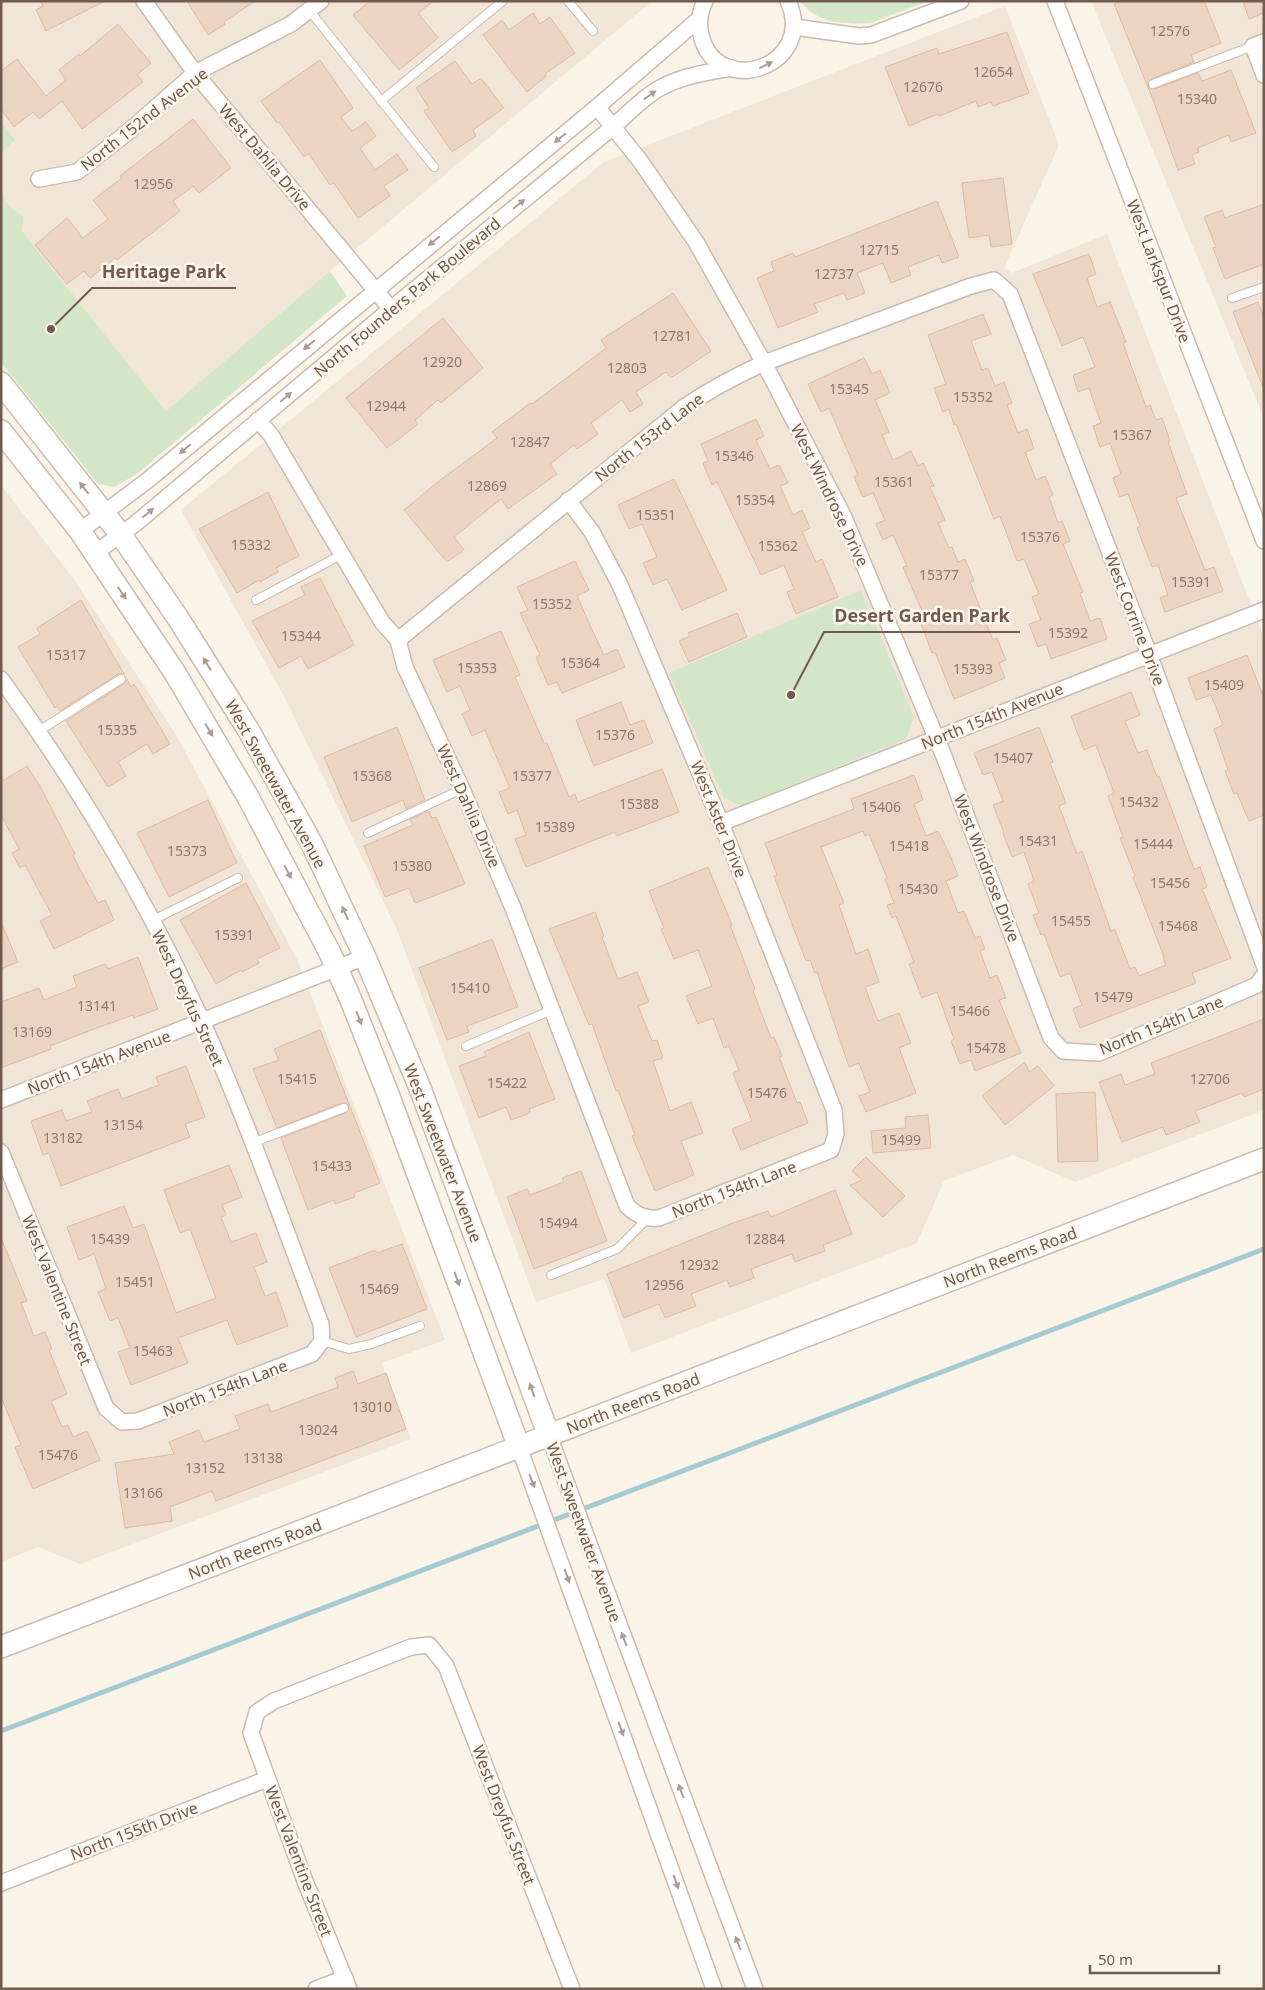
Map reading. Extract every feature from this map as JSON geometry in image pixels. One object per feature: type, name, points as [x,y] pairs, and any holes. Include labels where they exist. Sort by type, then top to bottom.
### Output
[{"type":"street","name":"West Dahlia Drive","points":[[144,1],[195,73],[391,309]]},
{"type":"street","points":[[705,1],[699,19],[700,32],[704,44],[720,63],[732,68]]},
{"type":"street","points":[[788,1],[792,11],[794,27],[859,36],[871,35],[961,1]]},
{"type":"street","name":"West Larkspur Drive","points":[[1055,1],[1264,541]]},
{"type":"street","name":"North 152nd Avenue","points":[[39,179],[77,172],[128,132],[195,73],[291,24],[315,6]]},
{"type":"street","name":"North Founders Park Boulevard","points":[[80,531],[148,480],[597,107],[699,19]]},
{"type":"street","name":"North Founders Park Boulevard","points":[[95,553],[122,535],[391,309],[614,127],[648,95],[662,86],[699,74],[732,68],[756,70],[767,66],[778,59],[786,50],[794,27]]},
{"type":"street","points":[[1258,44],[1264,75]]},
{"type":"street","name":"West Windrose Drive","points":[[597,107],[642,162],[696,242],[764,363],[844,515],[936,738],[1051,1038],[1063,1051]]},
{"type":"street","name":"North 153rd Lane","points":[[398,640],[682,408],[735,375],[971,286],[994,280]]},
{"type":"street","name":"West Corrine Drive","points":[[994,280],[1010,294],[1149,654],[1264,965]]},
{"type":"street","name":"West Sweetwater Avenue","points":[[1,383],[122,535],[178,618],[249,731],[312,844],[365,957],[420,1088],[573,1504],[755,1989]]},
{"type":"street","name":"West Dahlia Drive","points":[[258,420],[271,435],[382,622],[398,640],[405,667],[462,789],[513,908],[627,1206],[642,1217]]},
{"type":"street","name":"West Sweetwater Avenue","points":[[1,431],[80,531],[175,673],[248,797],[337,969],[388,1094],[550,1530],[714,1989]]},
{"type":"street","name":"West Aster Drive","points":[[568,500],[592,532],[620,585],[721,823],[834,1110],[836,1134],[831,1150]]},
{"type":"street","name":"North 154th Avenue","points":[[721,823],[1264,610]]},
{"type":"street","name":"West Dreyfus Street","points":[[1,679],[39,731],[106,840],[151,921],[202,1022],[252,1143],[321,1324],[322,1341]]},
{"type":"street","name":"North 154th Avenue","points":[[1,1100],[365,957]]},
{"type":"street","name":"North 154th Lane","points":[[1063,1051],[1098,1053],[1261,980]]},
{"type":"street","name":"North 154th Lane","points":[[642,1217],[659,1218],[831,1150]]},
{"type":"street","name":"West Valentine Street","points":[[1,1152],[106,1408],[122,1422]]},
{"type":"street","name":"North Reems Road","points":[[1,1647],[1264,1159]]},
{"type":"street","name":"North 154th Lane","points":[[122,1422],[138,1421],[312,1354],[322,1341]]},
{"type":"street","name":"West Dreyfus Street","points":[[251,1733],[257,1712],[274,1701],[411,1647],[430,1645],[446,1666],[572,1989]]},
{"type":"street","name":"West Valentine Street","points":[[251,1733],[347,1984]]},
{"type":"street","name":"North 155th Drive","points":[[1,1883],[267,1779]]},
{"type":"street","points":[[316,1989],[347,1984]]},
{"type":"lane","points":[[381,101],[503,1]]},
{"type":"lane","points":[[568,1],[593,31]]},
{"type":"lane","points":[[315,6],[381,101],[434,167]]},
{"type":"lane","points":[[1153,84],[1258,44]]},
{"type":"lane","points":[[1232,298],[1264,287]]},
{"type":"lane","points":[[256,600],[343,554]]},
{"type":"lane","points":[[39,731],[120,679]]},
{"type":"lane","points":[[368,833],[462,789]]},
{"type":"lane","points":[[151,921],[238,878]]},
{"type":"lane","points":[[466,1046],[552,1010]]},
{"type":"lane","points":[[252,1143],[344,1108]]},
{"type":"lane","points":[[551,1275],[616,1249],[642,1217]]},
{"type":"lane","points":[[322,1341],[349,1349],[371,1344],[420,1326]]},
{"type":"shaded area","points":[[1,1],[652,1],[166,411],[22,231],[24,217],[9,206],[1,194],[1,153],[15,140],[1,121]]},
{"type":"shaded area","points":[[1091,1],[1264,1],[1264,418]]},
{"type":"shaded area","points":[[1005,6],[1059,145],[1004,268],[1012,273],[1107,234],[1264,638],[1264,1110],[1075,1182],[1013,1155],[944,1181],[917,1243],[631,1353],[604,1279],[536,1302],[397,930],[286,700],[181,510],[604,162]]},
{"type":"shaded area","points":[[1,485],[73,578],[175,733],[297,959],[445,1340],[382,1363],[411,1439],[80,1564],[38,1547],[1,1562]]},
{"type":"green space","points":[[800,1],[928,1],[871,23],[841,23],[815,15]]},
{"type":"green space","points":[[1,121],[15,140],[1,153]]},
{"type":"green space","points":[[1,194],[9,206],[24,217],[22,231],[166,411],[330,271],[347,296],[137,474],[114,487],[98,484],[1,362]]},
{"type":"green space","points":[[861,590],[914,717],[906,739],[741,806],[724,798],[669,673]]},
{"type":"building","points":[[40,1],[105,1],[46,31],[36,10],[43,6]]},
{"type":"building","points":[[187,1],[255,1],[208,35]]},
{"type":"building","points":[[370,1],[434,1],[418,13],[438,38],[399,70],[353,15]]},
{"type":"building","points":[[1122,1],[1204,1],[1221,43],[1191,55],[1194,62],[1151,79],[1148,86],[1155,89],[1198,73],[1202,81],[1231,70],[1256,133],[1231,142],[1229,135],[1198,148],[1199,152],[1192,155],[1195,164],[1178,170],[1152,97],[1114,4]]},
{"type":"building","points":[[1243,1],[1264,1],[1264,13],[1249,19]]},
{"type":"building","points":[[533,13],[540,24],[550,17],[575,53],[545,74],[546,76],[527,92],[483,35],[502,20],[509,30]]},
{"type":"building","points":[[118,24],[151,63],[137,75],[143,82],[82,129],[62,101],[39,119],[33,112],[14,127],[1,109],[1,71],[17,59],[46,96],[66,80],[59,70],[79,54],[80,56]]},
{"type":"building","points":[[1007,32],[1029,93],[993,106],[991,102],[978,107],[976,101],[909,126],[885,67],[937,48],[939,54]]},
{"type":"building","points":[[320,60],[353,108],[341,117],[352,131],[366,122],[376,136],[360,148],[375,170],[397,154],[408,170],[384,186],[390,196],[358,218],[334,183],[330,185],[309,154],[304,157],[261,101]]},
{"type":"building","points":[[455,61],[472,84],[481,78],[504,108],[473,130],[476,136],[452,152],[424,111],[429,108],[416,88]]},
{"type":"building","points":[[193,119],[231,168],[199,193],[193,186],[173,201],[180,211],[117,260],[115,258],[90,278],[84,271],[67,284],[35,245],[67,218],[83,238],[108,219],[93,200],[122,178],[120,176]]},
{"type":"building","points":[[1003,178],[1012,244],[991,247],[989,235],[969,238],[962,183]]},
{"type":"building","points":[[937,201],[959,257],[942,263],[939,255],[908,267],[911,275],[891,283],[883,263],[857,273],[865,293],[847,300],[844,293],[814,304],[818,312],[778,328],[757,278],[774,271],[771,262],[793,253],[795,257]]},
{"type":"building","points":[[1264,204],[1264,264],[1225,279],[1213,248],[1216,247],[1204,217],[1222,210],[1225,218]]},
{"type":"building","points":[[1089,254],[1096,274],[1087,278],[1097,307],[1110,302],[1126,342],[1123,343],[1146,407],[1150,405],[1156,420],[1162,418],[1170,441],[1168,442],[1187,494],[1176,498],[1205,570],[1214,567],[1223,591],[1165,612],[1160,598],[1168,595],[1158,565],[1152,567],[1137,528],[1140,526],[1128,494],[1120,497],[1113,478],[1121,474],[1110,443],[1100,447],[1093,426],[1101,423],[1089,388],[1078,392],[1073,375],[1095,367],[1083,337],[1062,346],[1033,274]]},
{"type":"building","points":[[673,293],[711,351],[671,378],[666,372],[636,392],[643,404],[630,412],[622,400],[591,423],[598,434],[577,449],[574,445],[550,464],[557,474],[508,509],[501,499],[454,537],[464,550],[447,562],[404,510],[439,481],[497,438],[492,432],[606,348],[601,340]]},
{"type":"building","points":[[1258,302],[1264,318],[1263,387],[1233,312]]},
{"type":"building","points":[[983,314],[991,334],[971,341],[982,370],[988,368],[995,386],[1004,382],[1012,403],[1007,405],[1018,433],[1027,429],[1034,449],[1025,452],[1036,480],[1045,476],[1053,495],[1049,497],[1058,523],[1062,521],[1070,541],[1063,544],[1083,592],[1080,593],[1090,621],[1100,618],[1107,639],[1051,659],[1046,644],[1038,647],[1029,624],[1041,620],[1032,597],[1039,594],[1024,559],[1017,561],[1000,516],[994,519],[956,424],[954,425],[949,409],[943,412],[934,388],[946,384],[928,335]]},
{"type":"building","points":[[443,318],[483,368],[441,403],[438,400],[415,420],[418,424],[387,448],[346,398]]},
{"type":"building","points":[[864,358],[872,374],[880,370],[890,393],[875,400],[889,432],[882,435],[893,460],[911,451],[918,466],[923,463],[934,486],[930,487],[945,520],[938,523],[949,548],[952,547],[958,562],[965,559],[974,581],[970,582],[993,640],[997,638],[1006,660],[999,663],[1005,678],[954,699],[935,652],[932,653],[917,613],[922,611],[903,567],[907,566],[893,535],[883,540],[876,524],[885,520],[873,493],[863,497],[854,477],[858,475],[829,408],[821,412],[808,384]]},
{"type":"building","points":[[756,419],[764,436],[756,440],[770,469],[779,465],[788,483],[780,486],[793,515],[802,510],[810,528],[802,532],[816,562],[822,559],[838,597],[796,614],[787,592],[794,589],[784,565],[761,575],[717,482],[712,485],[703,463],[708,461],[701,444]]},
{"type":"building","points":[[674,479],[727,590],[682,610],[667,579],[653,585],[643,563],[657,557],[642,524],[629,529],[618,505]]},
{"type":"building","points":[[268,492],[299,556],[276,568],[278,572],[260,582],[259,580],[237,593],[199,529]]},
{"type":"building","points":[[575,561],[589,590],[577,596],[593,632],[604,655],[617,649],[625,667],[562,693],[557,682],[548,685],[536,657],[540,655],[520,613],[528,610],[517,587]]},
{"type":"building","points":[[320,578],[354,645],[308,669],[301,656],[279,668],[252,621],[305,595],[301,587]]},
{"type":"building","points":[[81,600],[124,674],[118,674],[60,711],[57,706],[55,708],[18,647],[40,634],[37,628]]},
{"type":"building","points":[[737,613],[747,637],[689,662],[679,641],[690,636],[688,633]]},
{"type":"building","points":[[501,631],[520,675],[515,677],[544,743],[547,743],[569,797],[575,794],[578,802],[662,769],[679,812],[617,836],[615,832],[526,867],[515,839],[526,835],[517,810],[508,814],[499,792],[510,788],[485,730],[472,736],[462,714],[470,710],[460,686],[447,692],[433,660]]},
{"type":"building","points":[[1247,655],[1264,698],[1264,815],[1249,821],[1237,793],[1234,794],[1225,771],[1228,770],[1214,729],[1223,725],[1211,695],[1196,700],[1188,678]]},
{"type":"building","points":[[127,679],[131,687],[134,684],[170,744],[153,754],[147,744],[118,762],[126,776],[108,787],[66,721],[124,684]]},
{"type":"building","points":[[1131,692],[1140,715],[1125,721],[1138,753],[1147,750],[1157,777],[1159,776],[1194,869],[1200,867],[1207,887],[1202,889],[1231,958],[1192,973],[1196,983],[1080,1028],[1073,1009],[1082,1005],[1070,973],[1060,977],[1044,934],[1041,935],[1033,915],[1039,913],[1028,884],[1034,881],[1024,852],[1012,857],[993,805],[1003,801],[992,772],[983,775],[974,753],[1039,727],[1053,762],[1050,763],[1066,803],[1059,806],[1077,854],[1082,851],[1111,931],[1115,930],[1130,969],[1135,967],[1139,976],[1166,965],[1164,957],[1120,838],[1123,837],[1108,796],[1114,793],[1096,745],[1084,750],[1071,716]]},
{"type":"building","points":[[621,702],[630,725],[644,720],[653,743],[594,766],[576,720]]},
{"type":"building","points":[[397,727],[425,800],[406,809],[403,800],[352,822],[324,757]]},
{"type":"building","points":[[27,766],[41,788],[75,854],[73,856],[98,903],[105,900],[114,920],[54,949],[40,921],[52,915],[25,865],[20,868],[12,853],[19,849],[1,815],[1,782]]},
{"type":"building","points":[[914,775],[923,800],[914,804],[926,836],[938,831],[950,855],[958,876],[946,881],[958,913],[964,911],[975,938],[980,936],[985,949],[980,951],[990,978],[997,975],[1006,998],[999,1000],[1021,1053],[975,1071],[971,1060],[960,1064],[951,1041],[954,1039],[937,992],[922,998],[909,964],[914,962],[896,916],[892,918],[887,905],[894,903],[885,879],[887,878],[869,834],[865,836],[863,831],[821,847],[844,903],[839,905],[856,954],[868,949],[879,982],[865,987],[878,1021],[899,1013],[911,1043],[899,1048],[916,1093],[866,1112],[859,1096],[870,1092],[859,1063],[849,1067],[817,972],[815,973],[810,960],[806,961],[774,876],[777,875],[765,843],[854,809],[851,799]]},
{"type":"building","points":[[208,800],[237,863],[169,897],[137,833]]},
{"type":"building","points":[[429,811],[432,818],[436,817],[465,884],[415,903],[409,888],[385,897],[364,846],[413,825],[410,819]]},
{"type":"building","points":[[708,867],[732,925],[730,925],[755,989],[753,991],[771,1038],[774,1037],[782,1056],[779,1057],[797,1103],[800,1102],[808,1123],[741,1150],[732,1129],[752,1121],[733,1073],[739,1070],[729,1046],[724,1048],[713,1018],[698,1024],[686,996],[712,986],[698,950],[674,959],[661,929],[664,928],[649,891]]},
{"type":"building","points":[[246,883],[280,948],[257,959],[259,963],[242,972],[241,970],[216,984],[180,920]]},
{"type":"building","points":[[595,912],[618,979],[637,972],[649,1002],[638,1006],[652,1041],[657,1040],[663,1058],[653,1061],[670,1111],[691,1102],[703,1133],[681,1141],[694,1175],[655,1191],[632,1136],[635,1135],[618,1090],[616,1091],[592,1024],[589,1025],[549,929]]},
{"type":"building","points":[[1,922],[18,962],[1,969]]},
{"type":"building","points":[[492,939],[518,1007],[467,1026],[469,1032],[447,1040],[419,968]]},
{"type":"building","points":[[138,957],[158,1009],[134,1018],[133,1015],[94,1029],[50,1046],[51,1049],[1,1068],[1,1002],[39,988],[44,1000],[77,987],[73,976],[105,964],[108,969]]},
{"type":"building","points":[[1264,1019],[1264,1089],[1244,1097],[1242,1093],[1195,1111],[1200,1122],[1166,1135],[1163,1127],[1122,1142],[1099,1082],[1121,1074],[1125,1085],[1155,1074],[1151,1063]]},
{"type":"building","points":[[320,1030],[380,1183],[354,1193],[355,1197],[335,1204],[334,1200],[308,1210],[281,1138],[346,1113],[349,1106],[342,1103],[277,1128],[253,1069],[279,1060],[274,1049]]},
{"type":"building","points":[[529,1032],[555,1099],[529,1109],[530,1113],[511,1120],[506,1107],[479,1118],[459,1066],[486,1056],[484,1052]]},
{"type":"building","points":[[1025,1062],[1029,1072],[1038,1066],[1054,1086],[1005,1125],[982,1096]]},
{"type":"building","points":[[186,1066],[205,1117],[185,1124],[190,1137],[61,1186],[49,1153],[43,1155],[31,1121],[62,1110],[66,1121],[92,1112],[87,1101],[118,1089],[122,1099],[159,1085],[156,1077]]},
{"type":"building","points":[[1095,1092],[1098,1161],[1058,1162],[1056,1094]]},
{"type":"building","points":[[928,1115],[931,1148],[873,1153],[871,1131],[906,1128],[905,1117]]},
{"type":"building","points":[[866,1157],[905,1196],[883,1217],[850,1185],[862,1180],[852,1171]]},
{"type":"building","points":[[229,1165],[242,1197],[222,1205],[226,1215],[221,1217],[231,1242],[256,1233],[267,1262],[254,1267],[265,1296],[276,1292],[288,1326],[237,1345],[227,1320],[178,1338],[188,1363],[131,1385],[118,1352],[130,1348],[118,1318],[110,1321],[98,1292],[106,1289],[94,1254],[79,1260],[67,1227],[124,1206],[133,1228],[144,1224],[176,1313],[216,1298],[190,1229],[180,1233],[164,1190]]},
{"type":"building","points":[[581,1171],[607,1241],[534,1269],[507,1197],[527,1189],[530,1195],[564,1182],[562,1178]]},
{"type":"building","points":[[835,1190],[852,1234],[823,1245],[825,1251],[795,1262],[792,1254],[751,1269],[754,1278],[730,1287],[727,1280],[691,1294],[696,1306],[665,1318],[659,1304],[624,1318],[607,1274],[733,1223],[768,1211],[771,1217]]},
{"type":"building","points":[[1,1238],[27,1301],[21,1303],[34,1336],[45,1332],[52,1349],[49,1350],[67,1394],[51,1401],[62,1427],[68,1425],[73,1437],[87,1431],[100,1460],[33,1489],[15,1447],[21,1445],[1,1397]]},
{"type":"building","points":[[402,1244],[427,1309],[356,1337],[329,1268],[375,1250],[377,1253]]},
{"type":"building","points":[[353,1371],[358,1384],[386,1373],[406,1429],[216,1501],[212,1491],[170,1507],[172,1521],[125,1528],[115,1463],[174,1454],[169,1442],[199,1430],[204,1442],[240,1429],[235,1416],[268,1404],[271,1412],[338,1387],[335,1378]]},
{"type":"waterway","points":[[1,1731],[1264,1249]]},
{"type":"place","name":"Heritage Park","points":[[51,329]]},
{"type":"place","name":"Desert Garden Park","points":[[791,695]]}]
